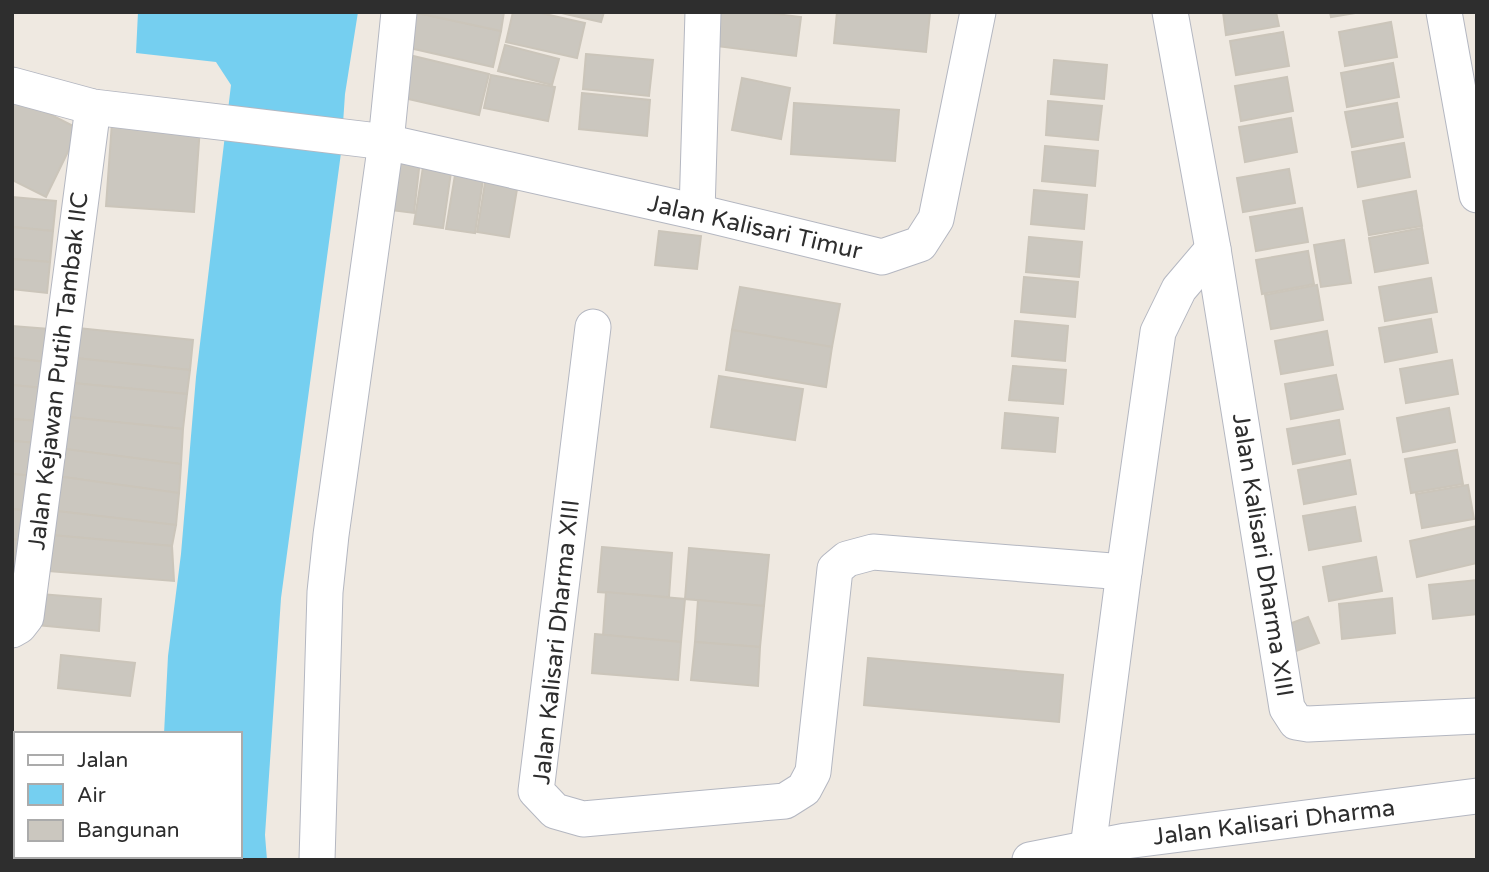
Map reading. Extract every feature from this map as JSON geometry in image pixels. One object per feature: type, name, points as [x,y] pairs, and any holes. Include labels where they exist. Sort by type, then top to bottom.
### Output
[{"type":"street","points":[[317,860],[325,592],[370,140],[399,12]]},
{"type":"street","points":[[697,212],[703,12]]},
{"type":"street","name":"Jalan Kalisari Timur","points":[[12,85],[93,107],[370,140],[697,212],[882,257],[920,244],[936,219],[978,12]]},
{"type":"street","name":"Jalan Kalisari Dharma XIII","points":[[1170,12],[1213,249],[1287,708],[1296,722],[1308,724],[1477,716]]},
{"type":"street","points":[[1444,12],[1477,195]]},
{"type":"street","name":"Jalan Kejawan Putih Tambak IIC","points":[[12,629],[19,626],[26,617],[93,107]]},
{"type":"street","points":[[1088,848],[1158,332],[1179,289],[1213,249]]},
{"type":"street","name":"Jalan Kalisari Dharma XIII","points":[[593,327],[536,791],[555,811],[583,819],[785,801],[804,789],[813,772],[835,569],[848,559],[873,552],[1124,572]]},
{"type":"street","name":"Jalan Kalisari Dharma","points":[[1030,860],[1126,841],[1477,796]]},
{"type":"water","points":[[138,12],[358,12],[345,94],[341,153],[281,598],[265,835],[267,860],[166,860],[242,858],[242,732],[164,732],[168,656],[181,554],[196,377],[231,85],[216,62],[136,53]]},
{"type":"building","points":[[413,12],[501,31],[493,67],[405,47]]},
{"type":"building","points":[[413,12],[504,12],[501,31]]},
{"type":"building","points":[[513,12],[536,12],[585,23],[577,58],[506,42]]},
{"type":"building","points":[[557,12],[604,12],[601,22]]},
{"type":"building","points":[[720,12],[760,12],[801,17],[796,56],[716,46]]},
{"type":"building","points":[[837,12],[930,13],[926,52],[834,43]]},
{"type":"building","points":[[1223,12],[1276,12],[1279,26],[1226,35]]},
{"type":"building","points":[[1330,12],[1361,12],[1331,17]]},
{"type":"building","points":[[1391,22],[1397,57],[1345,66],[1339,32]]},
{"type":"building","points":[[1283,32],[1289,66],[1236,75],[1230,41]]},
{"type":"building","points":[[505,45],[559,59],[552,85],[498,71]]},
{"type":"building","points":[[405,54],[489,74],[479,115],[395,96]]},
{"type":"building","points":[[586,54],[653,60],[649,96],[583,89]]},
{"type":"building","points":[[1054,60],[1107,65],[1104,99],[1051,94]]},
{"type":"building","points":[[1393,63],[1399,97],[1347,107],[1341,73]]},
{"type":"building","points":[[491,75],[555,87],[548,121],[484,108]]},
{"type":"building","points":[[1287,77],[1293,111],[1241,121],[1235,86]]},
{"type":"building","points":[[742,78],[790,88],[781,139],[732,130]]},
{"type":"building","points":[[582,93],[650,100],[647,136],[579,129]]},
{"type":"building","points":[[12,95],[79,129],[46,197],[12,180]]},
{"type":"building","points":[[1048,101],[1102,106],[1098,140],[1046,135]]},
{"type":"building","points":[[794,103],[899,110],[895,161],[791,154]]},
{"type":"building","points":[[1397,103],[1403,137],[1352,147],[1345,112]]},
{"type":"building","points":[[1291,118],[1297,152],[1245,162],[1239,127]]},
{"type":"building","points":[[112,122],[200,127],[194,212],[106,206]]},
{"type":"building","points":[[1404,143],[1410,177],[1358,187],[1352,152]]},
{"type":"building","points":[[1045,146],[1098,151],[1095,186],[1042,181]]},
{"type":"building","points":[[397,157],[420,160],[414,213],[390,210]]},
{"type":"building","points":[[424,161],[452,165],[443,228],[414,224]]},
{"type":"building","points":[[456,169],[484,173],[475,233],[446,229]]},
{"type":"building","points":[[1289,169],[1295,203],[1243,212],[1237,178]]},
{"type":"building","points":[[486,177],[518,183],[509,237],[477,232]]},
{"type":"building","points":[[1034,190],[1087,195],[1084,229],[1031,224]]},
{"type":"building","points":[[1416,191],[1422,226],[1369,235],[1363,201]]},
{"type":"building","points":[[12,197],[56,201],[53,231],[12,227]]},
{"type":"building","points":[[1302,208],[1308,242],[1256,251],[1250,217]]},
{"type":"building","points":[[12,227],[53,231],[50,262],[12,259]]},
{"type":"building","points":[[1422,228],[1428,263],[1375,272],[1369,238]]},
{"type":"building","points":[[659,231],[701,236],[697,269],[655,265]]},
{"type":"building","points":[[1029,237],[1082,242],[1079,277],[1026,272]]},
{"type":"building","points":[[1344,240],[1351,283],[1321,287],[1314,245]]},
{"type":"building","points":[[1308,251],[1314,284],[1262,294],[1256,260]]},
{"type":"building","points":[[12,259],[50,262],[47,293],[12,289]]},
{"type":"building","points":[[1024,277],[1078,282],[1075,317],[1021,312]]},
{"type":"building","points":[[1431,278],[1437,312],[1385,321],[1379,287]]},
{"type":"building","points":[[1317,285],[1323,320],[1271,329],[1265,295]]},
{"type":"building","points":[[740,287],[840,304],[832,347],[732,330]]},
{"type":"building","points":[[1431,319],[1437,352],[1385,362],[1379,328]]},
{"type":"building","points":[[1015,321],[1068,326],[1065,361],[1012,356]]},
{"type":"building","points":[[12,326],[49,329],[46,362],[12,358]]},
{"type":"building","points":[[68,327],[193,340],[190,370],[65,357]]},
{"type":"building","points":[[732,330],[832,347],[826,387],[726,370]]},
{"type":"building","points":[[1327,331],[1333,365],[1281,374],[1275,341]]},
{"type":"building","points":[[65,357],[190,370],[187,394],[62,382]]},
{"type":"building","points":[[12,358],[46,362],[43,388],[12,385]]},
{"type":"building","points":[[1452,360],[1458,394],[1406,403],[1400,369]]},
{"type":"building","points":[[1013,366],[1066,370],[1063,404],[1009,400]]},
{"type":"building","points":[[1336,375],[1343,409],[1291,419],[1285,384]]},
{"type":"building","points":[[719,376],[803,389],[795,440],[711,427]]},
{"type":"building","points":[[62,382],[187,394],[183,429],[58,416]]},
{"type":"building","points":[[12,385],[43,388],[40,421],[12,419]]},
{"type":"building","points":[[1449,408],[1455,442],[1403,452],[1397,418]]},
{"type":"building","points":[[1005,413],[1058,418],[1055,452],[1002,448]]},
{"type":"building","points":[[58,416],[183,429],[181,464],[57,448]]},
{"type":"building","points":[[12,419],[40,421],[38,443],[12,441]]},
{"type":"building","points":[[1339,420],[1345,454],[1293,464],[1287,429]]},
{"type":"building","points":[[12,441],[38,443],[35,476],[12,474]]},
{"type":"building","points":[[57,448],[181,464],[179,493],[56,476]]},
{"type":"building","points":[[1457,450],[1463,484],[1411,493],[1405,459]]},
{"type":"building","points":[[1350,460],[1356,494],[1304,504],[1298,470]]},
{"type":"building","points":[[12,474],[35,476],[31,511],[12,509]]},
{"type":"building","points":[[56,476],[179,493],[176,525],[48,510]]},
{"type":"building","points":[[1468,485],[1474,519],[1422,528],[1416,494]]},
{"type":"building","points":[[1355,507],[1361,541],[1309,550],[1303,516]]},
{"type":"building","points":[[12,509],[31,511],[28,541],[12,539]]},
{"type":"building","points":[[48,510],[176,525],[172,546],[51,535]]},
{"type":"building","points":[[1477,526],[1477,563],[1417,577],[1410,541]]},
{"type":"building","points":[[51,535],[172,546],[174,581],[49,571]]},
{"type":"building","points":[[12,539],[28,541],[25,570],[12,568]]},
{"type":"building","points":[[602,547],[672,553],[669,597],[598,592]]},
{"type":"building","points":[[689,548],[769,555],[764,606],[685,599]]},
{"type":"building","points":[[1376,557],[1382,591],[1329,601],[1323,567]]},
{"type":"building","points":[[1477,580],[1477,614],[1433,619],[1429,585]]},
{"type":"building","points":[[606,592],[685,599],[681,642],[603,635]]},
{"type":"building","points":[[40,594],[101,599],[99,631],[37,625]]},
{"type":"building","points":[[1392,598],[1395,633],[1342,639],[1339,604]]},
{"type":"building","points":[[698,600],[764,606],[760,647],[695,642]]},
{"type":"building","points":[[1308,617],[1319,643],[1296,651],[1286,625]]},
{"type":"building","points":[[595,634],[681,642],[678,680],[592,673]]},
{"type":"building","points":[[695,642],[760,647],[758,686],[691,680]]},
{"type":"building","points":[[61,655],[135,663],[130,696],[58,688]]},
{"type":"building","points":[[868,658],[1063,675],[1059,722],[864,705]]},
{"type":"building","points":[[12,793],[15,860],[12,860]]}]
